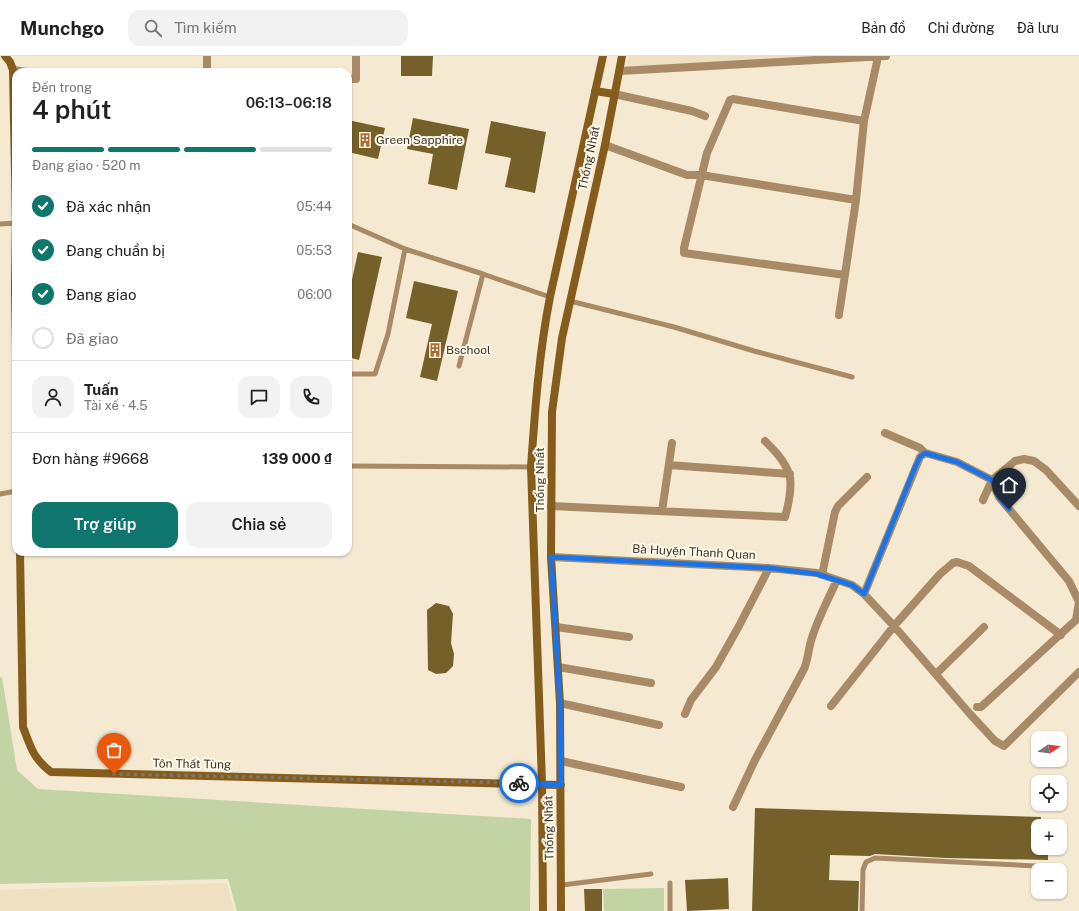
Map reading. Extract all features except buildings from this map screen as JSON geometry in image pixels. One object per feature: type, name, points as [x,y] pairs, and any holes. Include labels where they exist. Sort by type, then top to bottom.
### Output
[{"type":"main road","points":[[5,56],[12,68]]},
{"type":"main road","name":"Thống Nhất","points":[[543,911],[542,783],[531,467],[534,420],[543,334],[550,297],[603,56]]},
{"type":"main road","name":"Thống Nhất","points":[[561,911],[560,703],[551,557],[552,412],[562,338],[605,145],[622,56]]},
{"type":"main road","points":[[595,91],[614,94]]},
{"type":"main road","name":"Tôn Thất Tùng","points":[[20,556],[23,727],[30,748],[40,763],[51,772],[542,783],[561,785]]},
{"type":"street","points":[[207,56],[207,68]]},
{"type":"street","points":[[352,79],[356,79],[356,56]]},
{"type":"street","points":[[620,71],[882,56],[864,121],[856,200],[839,315]]},
{"type":"street","points":[[614,94],[692,111],[705,116]]},
{"type":"street","points":[[845,275],[684,253],[684,248],[707,153],[730,100],[733,98],[864,121]]},
{"type":"street","points":[[605,145],[687,175],[701,175],[856,200]]},
{"type":"street","points":[[885,434],[920,448],[925,453],[957,462],[992,480],[999,497],[1069,581],[1079,602],[1076,620],[981,707],[977,707]]},
{"type":"street","points":[[551,506],[785,517],[788,507],[790,474],[765,441]]},
{"type":"street","points":[[662,511],[672,442]]},
{"type":"street","points":[[864,594],[916,465],[920,457],[925,453]]},
{"type":"street","points":[[983,500],[992,480],[1015,461],[1024,458],[1034,461],[1046,470],[1079,506]]},
{"type":"street","points":[[669,465],[790,474]]},
{"type":"street","points":[[822,575],[835,512],[838,506],[867,477]]},
{"type":"street","name":"Bà Huyện Thanh Quan","points":[[551,557],[769,568],[822,575],[852,585],[864,594],[894,626],[995,741],[1004,746],[1079,672]]},
{"type":"street","points":[[831,706],[894,626],[940,574],[953,563],[957,562],[969,566],[1060,635]]},
{"type":"street","points":[[685,714],[691,700],[716,667],[740,626],[769,568]]},
{"type":"street","points":[[733,807],[755,760],[804,669],[808,660],[815,630],[837,580]]},
{"type":"street","points":[[556,627],[629,637]]},
{"type":"street","points":[[936,674],[984,627]]},
{"type":"street","points":[[558,667],[651,683]]},
{"type":"street","points":[[560,703],[659,725]]},
{"type":"street","points":[[561,761],[681,787]]},
{"type":"lane","points":[[0,224],[12,223]]},
{"type":"lane","points":[[352,226],[405,249],[550,297]]},
{"type":"lane","points":[[352,374],[375,374],[388,334],[405,249]]},
{"type":"lane","points":[[459,366],[483,274]]},
{"type":"lane","points":[[570,301],[674,327],[754,352],[852,377]]},
{"type":"lane","points":[[352,466],[531,467]]},
{"type":"lane","points":[[0,494],[12,492]]},
{"type":"lane","points":[[970,714],[977,707]]},
{"type":"lane","points":[[862,911],[863,870],[866,862],[875,858],[1031,866]]},
{"type":"lane","points":[[562,885],[652,874]]},
{"type":"lane","points":[[670,883],[670,911]]},
{"type":"shaded area","points":[[629,56],[818,56],[737,63],[627,66]]},
{"type":"shaded area","points":[[227,883],[234,911],[0,911],[0,890]]},
{"type":"green space","points":[[2,677],[17,770],[38,789],[531,819],[530,911],[237,911],[228,879],[0,884],[0,678]]},
{"type":"green space","points":[[664,888],[664,911],[604,911],[603,889]]},
{"type":"way so far","points":[[114,774],[519,783]]},
{"type":"place","name":"Green Sapphire","points":[[365,140]]},
{"type":"place","name":"Bschool","points":[[435,350]]},
{"type":"route","points":[[519,783],[561,785],[560,703],[551,557],[769,568],[817,574],[852,585],[864,594],[916,465],[920,457],[925,453],[957,462],[992,480],[999,497],[1009,509]]}]
